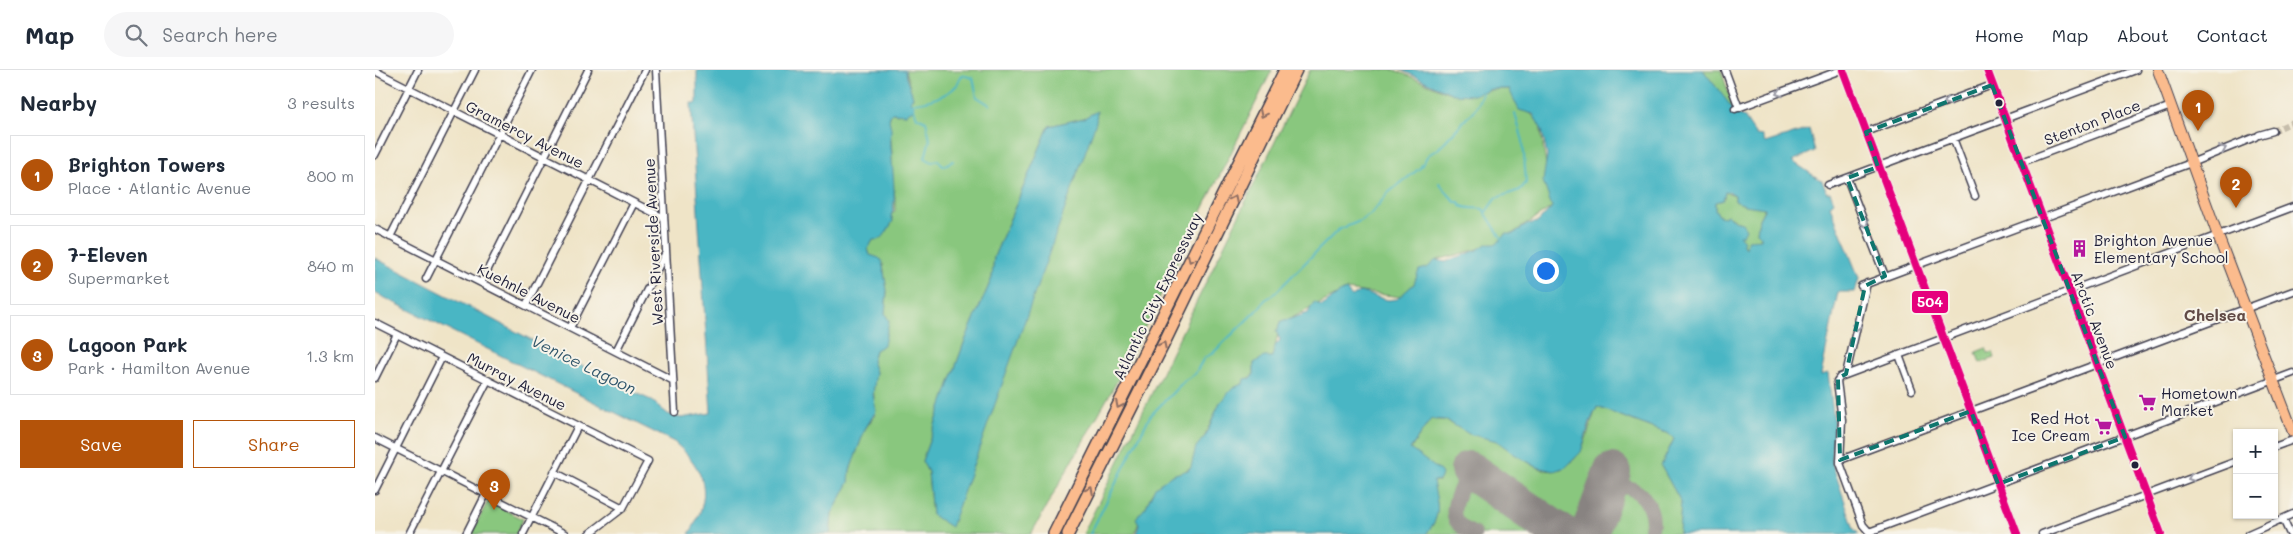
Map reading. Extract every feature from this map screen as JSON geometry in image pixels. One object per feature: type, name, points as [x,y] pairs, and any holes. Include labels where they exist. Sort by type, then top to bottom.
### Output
[{"type":"highway","name":"Atlantic City Expressway","points":[[1054,534],[1285,70]]},
{"type":"highway","name":"Atlantic City Expressway","points":[[1068,534],[1172,327],[1296,70]]},
{"type":"highway","points":[[2158,70],[2218,236],[2293,432]]},
{"type":"street","points":[[375,155],[418,70]]},
{"type":"street","points":[[390,237],[475,70]]},
{"type":"street","points":[[426,279],[531,70]]},
{"type":"street","points":[[481,282],[588,70]]},
{"type":"street","points":[[525,305],[645,70]]},
{"type":"street","name":"West Riverside Avenue","points":[[656,70],[675,412]]},
{"type":"street","points":[[1725,70],[1737,108],[1842,70],[2017,534]]},
{"type":"street","name":"Arctic Avenue","points":[[1987,70],[2161,534]]},
{"type":"street","points":[[1828,185],[2136,70]]},
{"type":"street","name":"Gramercy Avenue","points":[[375,71],[664,218]]},
{"type":"street","points":[[1866,132],[1992,85]]},
{"type":"street","name":"Stenton Place","points":[[2022,162],[2171,106]]},
{"type":"street","points":[[1846,374],[1864,284],[2042,216],[2191,163],[2273,130]]},
{"type":"street","points":[[1953,138],[1975,196]]},
{"type":"street","points":[[1847,178],[1885,276]]},
{"type":"street","points":[[571,328],[634,203]]},
{"type":"street","points":[[2293,207],[1840,377],[1837,381],[1842,420],[1840,460],[1863,525],[1870,533],[2293,373]]},
{"type":"street","name":"Kuehnle Avenue","points":[[375,229],[673,380]]},
{"type":"street","points":[[616,351],[666,253]]},
{"type":"street","points":[[1840,460],[2293,291]]},
{"type":"street","name":"Murray Avenue","points":[[375,323],[648,462],[623,508]]},
{"type":"street","points":[[375,378],[397,334]]},
{"type":"street","points":[[1899,355],[1912,390]]},
{"type":"street","points":[[375,490],[442,357]]},
{"type":"street","points":[[409,534],[488,380]]},
{"type":"street","points":[[523,534],[578,426]]},
{"type":"street","points":[[375,438],[565,534]]},
{"type":"street","points":[[2278,446],[2293,440]]},
{"type":"street","points":[[2042,534],[2233,463]]},
{"type":"street","points":[[554,472],[623,508],[589,534]]},
{"type":"street","points":[[466,534],[486,494]]},
{"type":"street","points":[[2248,534],[2293,514]]},
{"type":"street","points":[[2283,519],[2290,534]]},
{"type":"highlighted area","points":[[1992,85],[2125,437],[1998,484],[1971,411],[1840,460],[1838,378],[1846,374],[1865,286],[1885,276],[1847,178],[1878,167],[1866,132]]},
{"type":"green space","points":[[905,70],[1272,70],[1125,367],[1031,534],[830,534],[832,514],[849,482],[850,470],[865,429],[875,415],[873,383],[876,372],[872,361],[875,350],[884,343],[889,323],[885,313],[887,293],[883,264],[881,260],[870,255],[868,249],[873,240],[893,221],[891,215],[895,211],[895,197],[891,176],[892,153],[889,120],[891,113],[898,114],[913,98]],"holes":[[[1097,112],[932,515],[928,472],[922,461],[964,343],[992,278],[994,257],[1049,126],[1084,118]]]},
{"type":"green space","points":[[1310,70],[1395,70],[1447,92],[1509,89],[1540,124],[1552,207],[1497,244],[1437,260],[1401,297],[1346,290],[1280,324],[1273,357],[1254,363],[1254,374],[1220,402],[1191,467],[1153,491],[1134,534],[1083,534]]},
{"type":"green space","points":[[1703,70],[1721,70],[1733,106],[1731,107]]},
{"type":"green space","points":[[1725,192],[1735,195],[1735,201],[1745,205],[1765,207],[1759,219],[1757,232],[1761,239],[1747,244],[1746,249],[1737,234],[1740,223],[1727,215],[1724,217],[1719,216],[1715,209],[1715,202],[1724,198]]},
{"type":"green space","points":[[1986,348],[1988,353],[1993,352],[1995,358],[1980,363],[1976,352]]},
{"type":"green space","points":[[1597,407],[1669,434],[1674,439],[1661,466],[1681,502],[1679,534],[1426,534],[1437,515],[1437,503],[1432,481],[1439,481],[1410,450],[1431,418],[1434,420],[1445,420],[1451,424],[1493,439],[1537,467],[1557,470],[1567,466],[1577,456],[1586,439]]},
{"type":"green space","points":[[488,501],[523,519],[516,534],[471,534]]},
{"type":"water","points":[[697,70],[905,70],[913,97],[910,101],[914,106],[913,110],[906,114],[892,113],[889,118],[894,189],[891,215],[893,221],[885,234],[880,239],[873,240],[868,249],[870,255],[882,261],[887,290],[885,313],[889,321],[884,345],[875,350],[872,361],[876,372],[873,394],[876,411],[865,429],[850,470],[849,482],[832,514],[830,534],[689,534],[697,521],[701,508],[704,496],[703,485],[694,463],[674,442],[375,293],[375,258],[622,387],[651,400],[668,414],[681,418],[711,413],[691,103],[697,103]]},
{"type":"water","points":[[1401,70],[1703,70],[1737,114],[1744,117],[1756,135],[1762,136],[1765,143],[1809,129],[1815,151],[1792,161],[1822,181],[1827,193],[1830,192],[1834,202],[1830,206],[1859,278],[1855,292],[1838,292],[1821,375],[1828,373],[1834,422],[1831,460],[1854,529],[1859,534],[1679,534],[1681,502],[1661,466],[1674,439],[1669,434],[1597,407],[1590,422],[1581,452],[1566,467],[1554,471],[1537,467],[1514,454],[1497,441],[1469,434],[1445,420],[1431,419],[1410,449],[1442,474],[1440,480],[1433,481],[1437,515],[1426,534],[1136,534],[1139,525],[1136,518],[1146,507],[1155,487],[1172,475],[1188,470],[1191,467],[1196,447],[1206,435],[1220,402],[1234,387],[1243,384],[1244,379],[1251,378],[1254,374],[1254,363],[1264,357],[1272,357],[1275,346],[1280,340],[1276,331],[1281,322],[1308,313],[1314,302],[1322,306],[1346,290],[1352,297],[1360,292],[1388,300],[1397,299],[1414,284],[1419,270],[1427,268],[1436,260],[1446,262],[1477,250],[1486,244],[1497,244],[1505,234],[1513,234],[1528,224],[1538,222],[1552,207],[1543,181],[1547,156],[1542,130],[1533,114],[1519,110],[1509,89],[1491,89],[1473,95],[1453,94]],"holes":[[[1725,192],[1735,195],[1735,201],[1745,205],[1765,208],[1759,219],[1757,232],[1761,239],[1748,240],[1746,248],[1742,244],[1744,241],[1739,235],[1743,235],[1746,229],[1742,223],[1727,215],[1724,217],[1719,216],[1715,209],[1715,202],[1723,200]]]},
{"type":"water","points":[[1097,111],[1096,122],[951,527],[932,515],[928,472],[922,461],[964,343],[992,278],[994,257],[1049,126],[1084,118]]},
{"type":"waterway","points":[[953,161],[943,166],[938,160],[932,162],[925,158],[930,139],[926,121],[917,117],[912,103],[942,96],[957,85],[962,75],[973,78],[977,97],[990,105]]},
{"type":"waterway","points":[[1090,534],[1150,416],[1185,380],[1195,374],[1204,358],[1213,353],[1338,230],[1371,214],[1388,193],[1420,168],[1428,155],[1438,149],[1476,108],[1482,93]]},
{"type":"waterway","points":[[1485,213],[1496,198],[1520,190],[1526,183],[1523,141],[1515,114]]},
{"type":"waterway","points":[[1439,183],[1455,202],[1459,202],[1461,206],[1483,209],[1502,239]]},
{"type":"taxiway","points":[[1469,470],[1455,503],[1454,517],[1461,526],[1474,534]]},
{"type":"taxiway","points":[[1606,488],[1626,487],[1640,494],[1645,499],[1651,512],[1652,527],[1650,534]]},
{"type":"runway","points":[[1469,470],[1562,534]]},
{"type":"runway","points":[[1589,534],[1612,472]]},
{"type":"tunnel","points":[[2273,131],[2293,122]]},
{"type":"transit line","name":"504","points":[[1843,70],[2017,534]]},
{"type":"transit line","name":"504","points":[[1987,70],[2161,534]]},
{"type":"place","name":"Brighton Towers","points":[[2198,131]]},
{"type":"place","name":"7-Eleven","points":[[2236,208]]},
{"type":"place","name":"Brighton Avenue Elementary School","points":[[2080,249]]},
{"type":"place","name":"Hometown Market","points":[[2147,402]]},
{"type":"place","name":"Red Hot Ice Cream","points":[[2104,427]]},
{"type":"place","name":"Lagoon Park","points":[[494,510]]},
{"type":"district","name":"Chelsea","points":[[2215,314]]},
{"type":"water label","name":"Venice Lagoon","points":[[584,364]]}]
